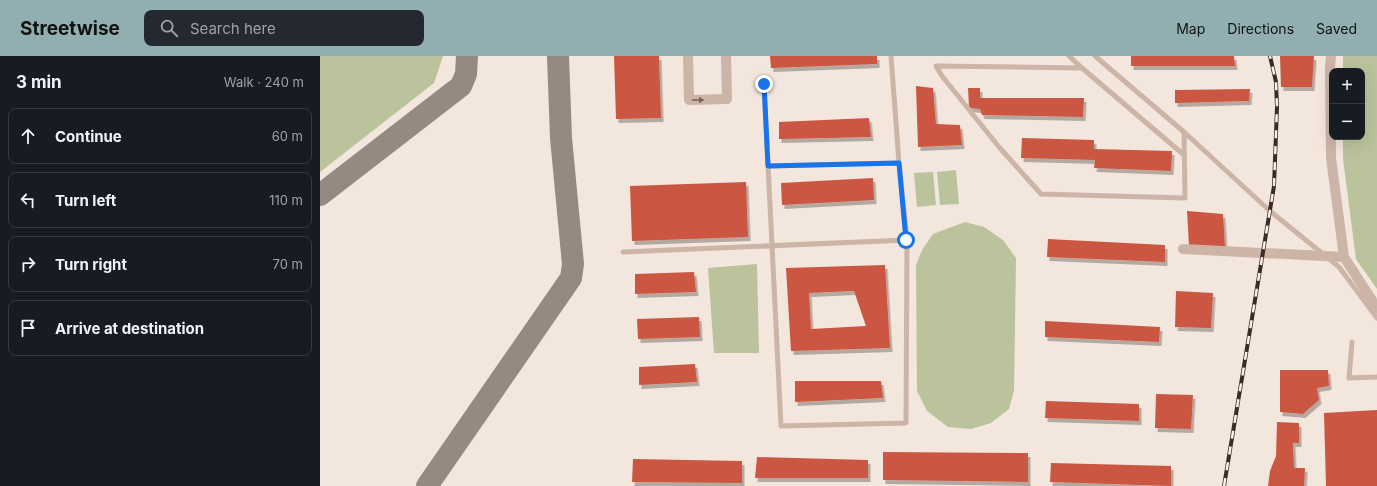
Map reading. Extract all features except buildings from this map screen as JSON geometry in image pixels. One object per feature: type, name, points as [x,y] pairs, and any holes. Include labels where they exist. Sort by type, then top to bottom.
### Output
[{"type":"street","points":[[688,56],[689,100],[727,99],[726,56]]},
{"type":"street","points":[[1331,56],[1331,158],[1344,257],[1377,308]]},
{"type":"street","points":[[1183,249],[1344,257]]},
{"type":"lane","points":[[764,84],[781,426],[906,423],[906,240],[890,56]]},
{"type":"lane","points":[[1068,56],[1184,155]]},
{"type":"lane","points":[[1095,56],[1184,132],[1270,211],[1339,267],[1377,318]]},
{"type":"lane","points":[[1082,68],[936,66],[942,76],[995,141],[1041,194],[1186,198],[1184,132]]},
{"type":"lane","points":[[768,166],[899,163]]},
{"type":"lane","points":[[623,252],[906,240]]},
{"type":"lane","points":[[1352,342],[1349,378],[1377,377]]},
{"type":"green space","points":[[320,56],[443,56],[434,83],[320,172]]},
{"type":"green space","points":[[1343,56],[1377,56],[1377,289],[1356,259],[1343,159],[1343,140],[1365,140],[1365,68],[1343,68]]},
{"type":"green space","points":[[956,170],[959,204],[940,205],[937,172]]},
{"type":"green space","points":[[933,172],[936,205],[917,207],[914,173]]},
{"type":"green space","points":[[965,222],[984,227],[1003,240],[1016,258],[1014,391],[1009,409],[991,423],[971,429],[948,427],[927,411],[917,391],[916,265],[922,250],[933,234]]},
{"type":"green space","points":[[757,264],[759,353],[714,353],[708,268]]},
{"type":"taxiway","points":[[320,195],[461,86],[466,74],[467,56]]},
{"type":"taxiway","points":[[427,486],[571,278],[573,264],[561,138],[558,56]]},
{"type":"railway","points":[[1224,486],[1274,186],[1277,107],[1276,82],[1270,56]]},
{"type":"route","points":[[764,84],[768,166],[899,163],[906,240]]}]
